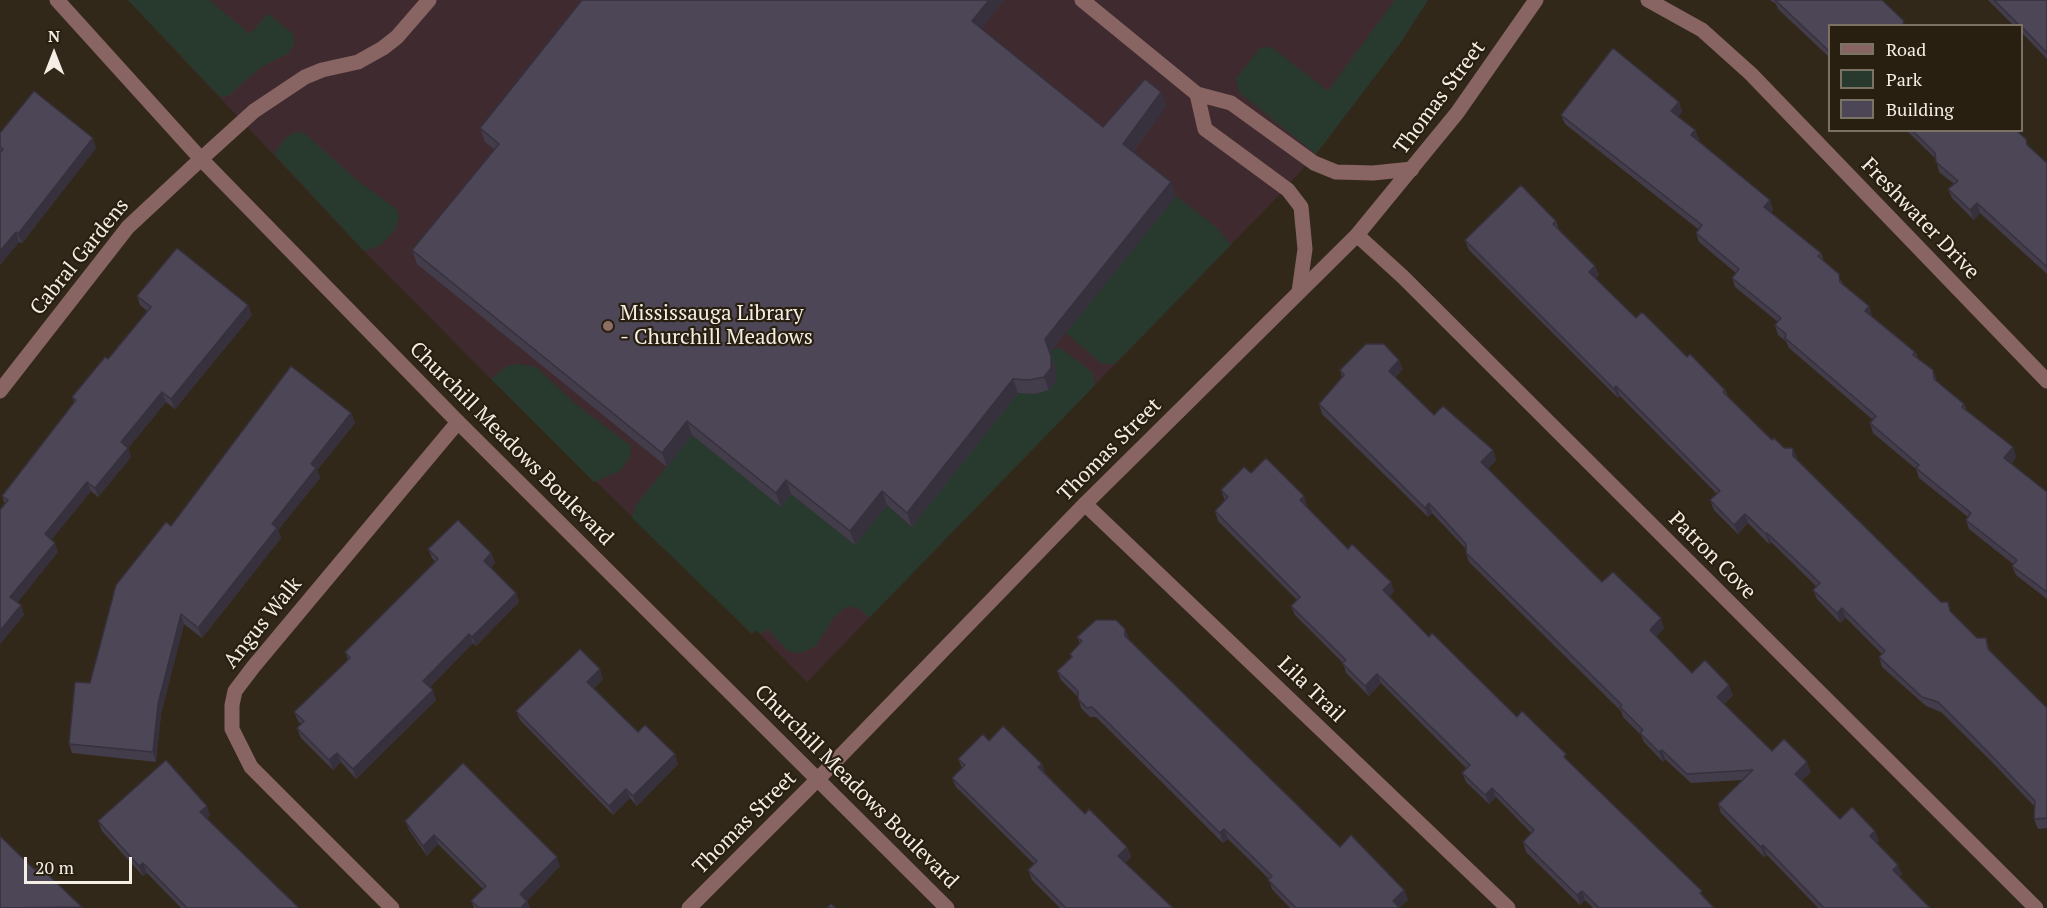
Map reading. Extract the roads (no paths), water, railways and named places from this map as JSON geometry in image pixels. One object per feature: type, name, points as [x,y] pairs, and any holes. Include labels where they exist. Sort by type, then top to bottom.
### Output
[{"type":"street","name":"Churchill Meadows Boulevard","points":[[57,0],[201,159],[458,422],[947,908]]},
{"type":"street","name":"Cabral Gardens","points":[[0,391],[128,227],[201,159],[254,111],[305,77],[322,70],[358,62],[383,48],[410,24],[429,0]]},
{"type":"street","points":[[1082,0],[1197,94],[1231,103],[1314,164],[1336,172],[1373,173],[1412,170]]},
{"type":"street","name":"Thomas Street","points":[[689,908],[818,779],[1085,504],[1357,235],[1412,170],[1490,68],[1536,0]]},
{"type":"street","name":"Freshwater Drive","points":[[1648,0],[1702,30],[1751,74],[2047,381]]},
{"type":"street","points":[[1197,94],[1205,129],[1288,190],[1301,207],[1305,249],[1299,292]]},
{"type":"street","name":"Patron Cove","points":[[1357,235],[1412,286],[2036,908]]},
{"type":"street","name":"Angus Walk","points":[[392,908],[250,767],[234,737],[232,705],[235,691],[248,673],[458,422]]},
{"type":"street","name":"Lila Trail","points":[[1085,504],[1508,908]]},
{"type":"place","name":"Mississauga Library - Churchill Meadows","points":[[608,326]]}]
